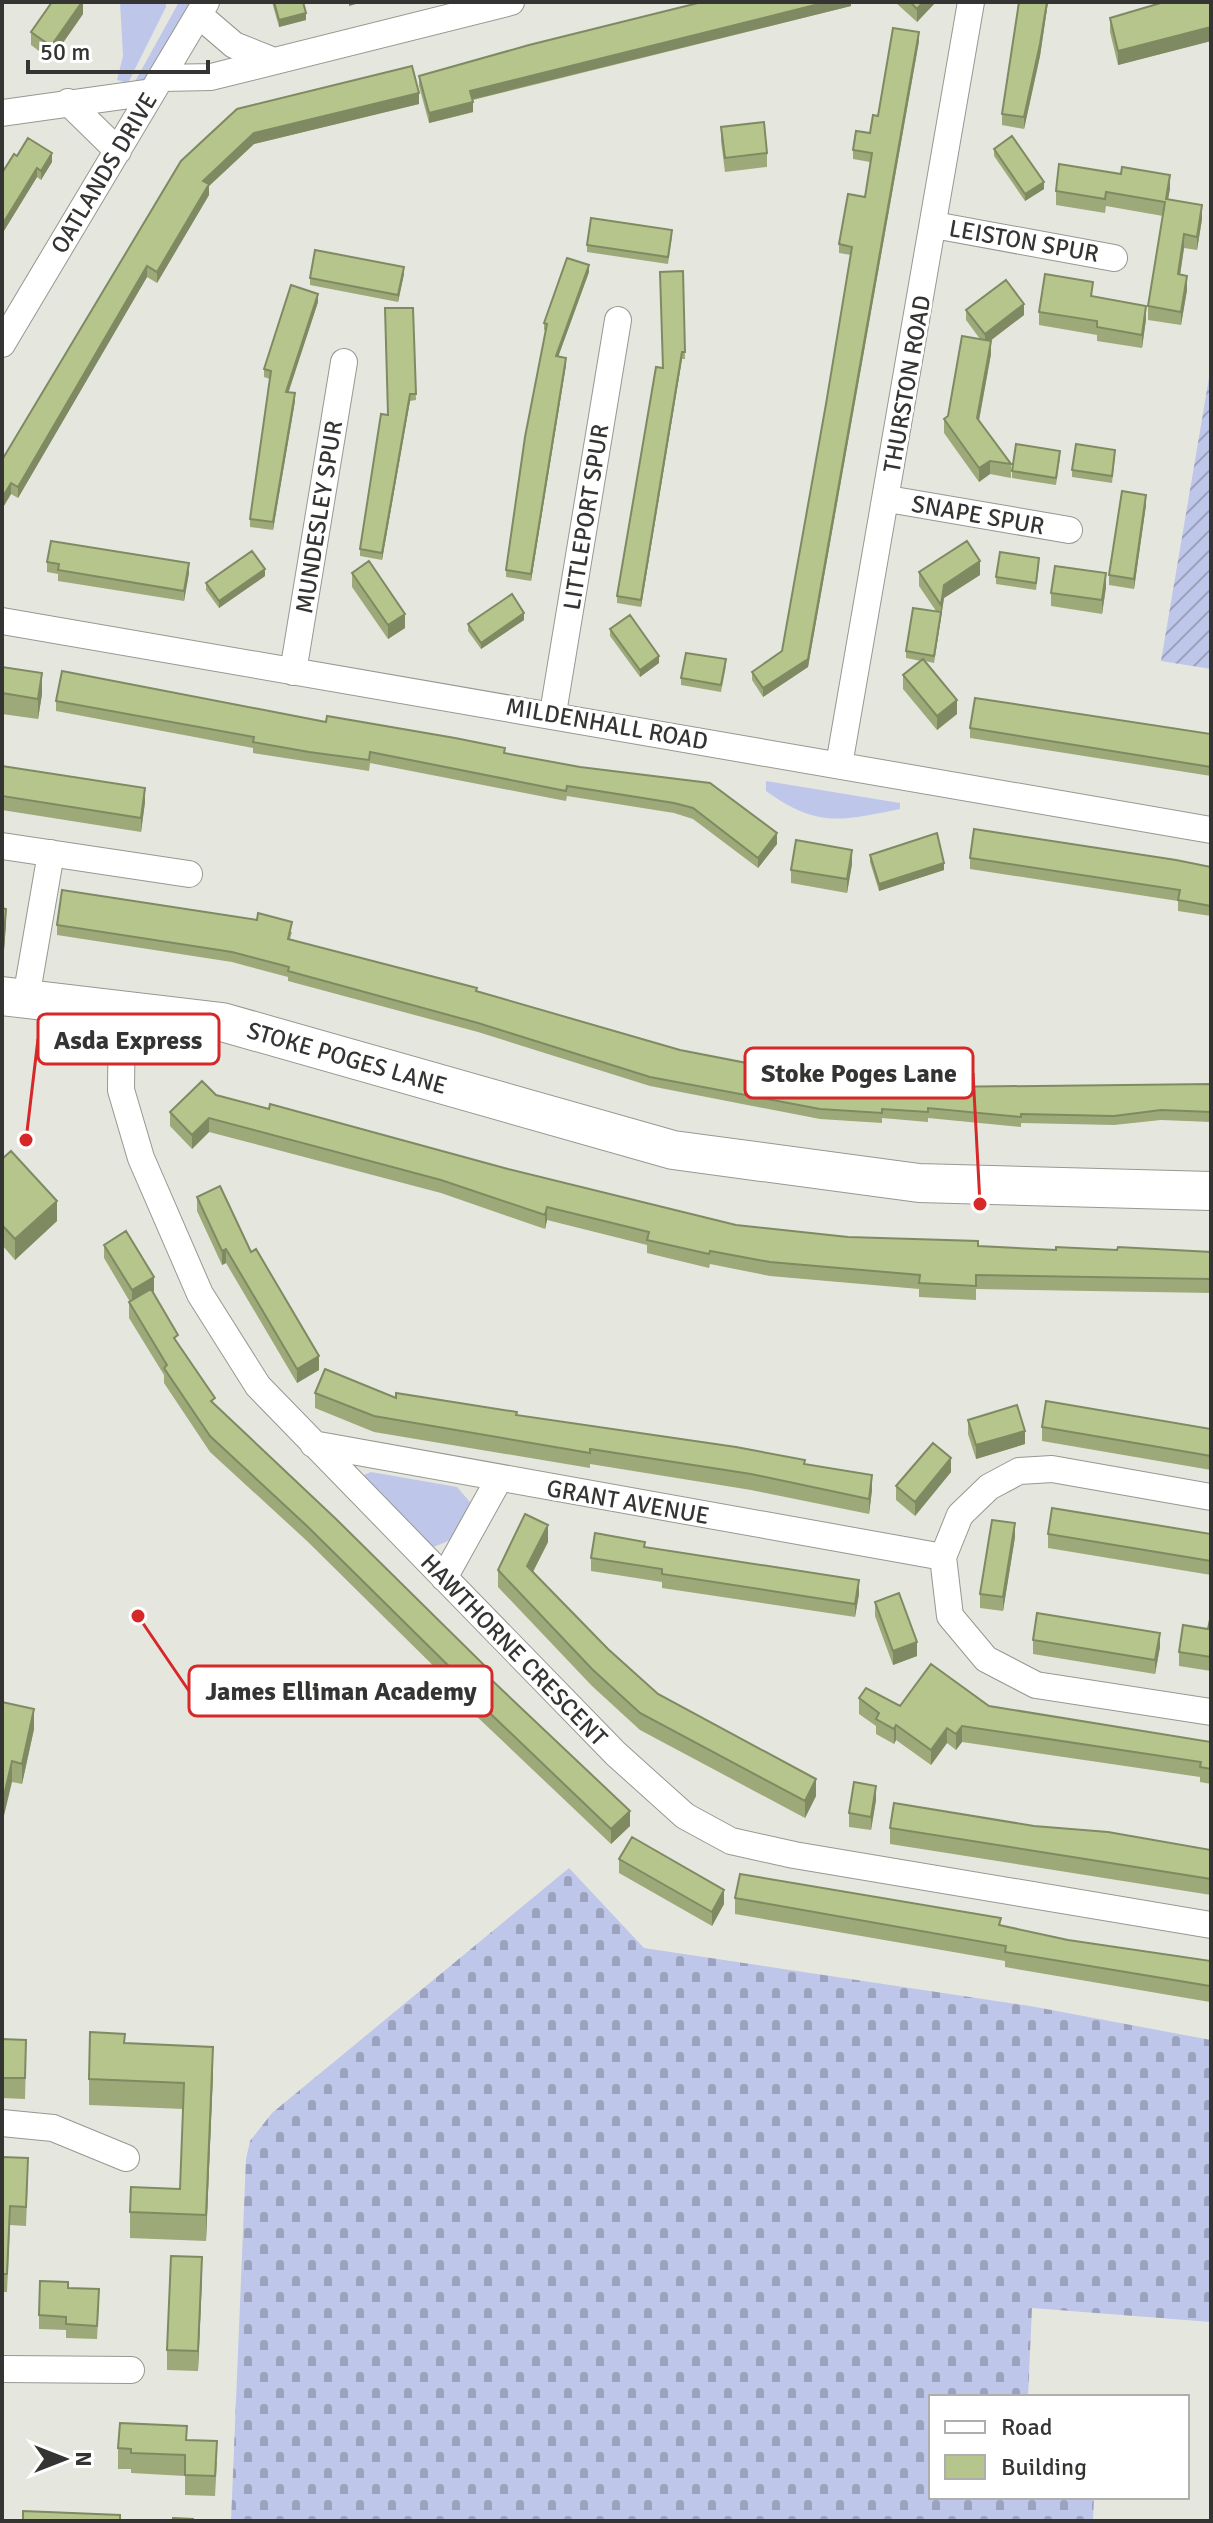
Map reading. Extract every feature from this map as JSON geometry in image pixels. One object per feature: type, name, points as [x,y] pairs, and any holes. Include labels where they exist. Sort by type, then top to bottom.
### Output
[{"type":"street","points":[[2,113],[211,77],[511,2]]},
{"type":"street","name":"THURSTON ROAD","points":[[839,765],[888,499],[971,2]]},
{"type":"street","points":[[202,8],[234,45],[274,61]]},
{"type":"street","name":"OATLANDS DRIVE","points":[[2,344],[202,8]]},
{"type":"street","points":[[68,102],[118,151]]},
{"type":"street","name":"LEISTON SPUR","points":[[934,225],[1114,258]]},
{"type":"street","name":"LITTLEPORT SPUR","points":[[553,713],[618,320]]},
{"type":"street","name":"MUNDESLEY SPUR","points":[[293,672],[344,362]]},
{"type":"street","name":"SNAPE SPUR","points":[[888,499],[1069,530]]},
{"type":"street","name":"MILDENHALL ROAD","points":[[2,621],[553,713],[1211,830]]},
{"type":"street","points":[[2,846],[155,861],[189,874]]},
{"type":"street","points":[[14,997],[51,853]]},
{"type":"street","name":"STOKE POGES LANE","points":[[14,997],[222,1022],[673,1150],[919,1183],[1211,1191]]},
{"type":"street","name":"HAWTHORNE CRESCENT","points":[[122,1008],[121,1090],[141,1158],[194,1281],[258,1386],[616,1754],[685,1816],[731,1841],[1211,1925]]},
{"type":"street","name":"GRANT AVENUE","points":[[313,1444],[943,1557]]},
{"type":"street","points":[[1211,1497],[1052,1469],[1019,1471],[989,1487],[960,1515],[943,1557],[950,1616],[986,1659],[1036,1685],[1211,1712]]},
{"type":"street","points":[[444,1578],[499,1479]]},
{"type":"street","points":[[2,2123],[53,2128],[126,2158]]},
{"type":"street","points":[[2,2369],[131,2370]]},
{"type":"green space","points":[[120,2],[166,2],[128,83],[117,80],[123,56]]},
{"type":"green space","points":[[179,2],[190,4],[153,79],[133,85]]},
{"type":"green space","points":[[1211,366],[1211,669],[1161,661]]},
{"type":"green space","points":[[766,781],[900,803],[900,809],[845,818],[815,816],[784,803],[766,791]]},
{"type":"green space","points":[[371,1472],[457,1487],[470,1502],[464,1526],[456,1536],[433,1547],[361,1476]]},
{"type":"green space","points":[[569,1868],[644,1948],[1030,2006],[1211,2040],[1211,2322],[1032,2308],[1028,2395],[929,2395],[929,2499],[1094,2499],[1093,2521],[231,2521],[246,2159],[250,2141],[272,2113]]},
{"type":"building","points":[[52,2],[82,2],[51,46],[31,32]]},
{"type":"building","points":[[274,2],[303,2],[306,13],[279,20]]},
{"type":"building","points":[[702,2],[827,2],[470,91],[473,102],[429,113],[419,76]]},
{"type":"building","points":[[910,2],[923,2],[917,9]]},
{"type":"building","points":[[1019,2],[1047,2],[1024,117],[1002,114]]},
{"type":"building","points":[[1164,2],[1211,2],[1211,27],[1118,51],[1110,18]]},
{"type":"building","points":[[893,28],[919,32],[808,659],[763,688],[752,672],[782,651],[826,404],[852,247],[839,244],[848,194],[865,197],[872,153],[853,150],[856,131],[870,133],[873,115],[878,116]]},
{"type":"building","points":[[412,66],[419,93],[254,133],[203,181],[209,184],[157,272],[147,266],[18,487],[11,483],[2,498],[2,460],[181,161],[237,109]]},
{"type":"building","points":[[764,122],[767,153],[725,158],[721,127]]},
{"type":"building","points":[[1012,136],[1044,182],[1025,194],[994,149]]},
{"type":"building","points":[[28,138],[52,153],[41,171],[37,168],[2,225],[2,173]]},
{"type":"building","points":[[1059,164],[1121,174],[1122,167],[1170,175],[1166,199],[1202,205],[1197,237],[1184,234],[1178,274],[1187,276],[1181,312],[1148,306],[1165,202],[1106,192],[1105,199],[1056,191]]},
{"type":"building","points":[[591,218],[672,230],[668,257],[587,245]]},
{"type":"building","points":[[315,250],[404,267],[398,295],[310,278]]},
{"type":"building","points":[[567,258],[589,265],[556,356],[566,358],[531,574],[506,570],[525,437],[547,324],[544,323]]},
{"type":"building","points":[[683,271],[685,352],[682,352],[641,600],[617,596],[656,367],[663,368],[660,272]]},
{"type":"building","points":[[1045,274],[1093,282],[1091,296],[1146,306],[1142,335],[1097,327],[1097,321],[1039,312]]},
{"type":"building","points":[[1006,280],[1024,304],[985,334],[966,310]]},
{"type":"building","points":[[291,285],[318,294],[286,392],[295,393],[273,522],[250,519],[271,371],[264,369]]},
{"type":"building","points":[[385,308],[413,308],[416,394],[410,394],[382,553],[360,549],[381,414],[388,415]]},
{"type":"building","points":[[962,336],[991,341],[977,418],[1011,464],[990,461],[979,468],[944,419],[948,416]]},
{"type":"building","points":[[1016,444],[1060,451],[1056,478],[1012,471]]},
{"type":"building","points":[[1076,444],[1115,450],[1112,476],[1072,470]]},
{"type":"building","points":[[1122,491],[1146,495],[1134,579],[1109,575]]},
{"type":"building","points":[[51,541],[189,563],[184,591],[58,570],[59,564],[47,562]]},
{"type":"building","points":[[967,541],[980,561],[944,585],[941,605],[919,572]]},
{"type":"building","points":[[252,551],[265,569],[219,601],[206,583]]},
{"type":"building","points":[[1000,552],[1039,558],[1036,583],[996,577]]},
{"type":"building","points":[[369,561],[405,614],[388,625],[352,573]]},
{"type":"building","points":[[1055,566],[1106,573],[1102,600],[1051,593]]},
{"type":"building","points":[[512,594],[524,613],[481,643],[468,624]]},
{"type":"building","points":[[913,608],[941,612],[934,656],[906,651]]},
{"type":"building","points":[[630,615],[659,656],[640,670],[610,629]]},
{"type":"building","points":[[686,653],[726,659],[721,685],[681,678]]},
{"type":"building","points":[[923,659],[957,700],[937,716],[903,675]]},
{"type":"building","points":[[2,667],[42,673],[38,699],[2,693]]},
{"type":"building","points":[[62,671],[326,722],[327,716],[455,738],[505,748],[504,753],[580,767],[710,783],[777,833],[758,858],[693,808],[674,803],[567,786],[566,791],[370,752],[369,760],[309,752],[253,742],[254,737],[56,701]]},
{"type":"building","points":[[975,698],[1211,734],[1211,767],[970,728]]},
{"type":"building","points":[[2,766],[145,788],[141,818],[2,796]]},
{"type":"building","points":[[974,829],[1211,867],[1211,906],[1178,900],[1180,890],[970,858]]},
{"type":"building","points":[[937,833],[944,863],[879,884],[870,855]]},
{"type":"building","points":[[796,840],[852,850],[847,879],[791,870]]},
{"type":"building","points":[[62,890],[257,920],[258,913],[292,922],[288,939],[477,988],[476,991],[680,1050],[798,1073],[938,1087],[1211,1084],[1211,1112],[1161,1110],[1114,1116],[1021,1114],[1021,1117],[928,1108],[928,1112],[882,1109],[882,1113],[820,1109],[650,1077],[478,1023],[288,971],[289,967],[232,952],[57,925]]},
{"type":"building","points":[[2,908],[6,909],[3,949],[2,949]]},
{"type":"building","points":[[202,1081],[216,1095],[269,1109],[270,1104],[508,1169],[736,1225],[848,1237],[978,1241],[978,1246],[1056,1250],[1056,1247],[1117,1250],[1118,1247],[1211,1252],[1211,1279],[976,1275],[976,1286],[919,1283],[920,1275],[770,1262],[710,1251],[709,1254],[647,1240],[649,1232],[547,1207],[545,1215],[441,1180],[209,1118],[192,1135],[170,1112]]},
{"type":"building","points":[[11,1151],[57,1201],[15,1239],[2,1225],[2,1159]]},
{"type":"building","points":[[220,1186],[251,1252],[256,1249],[319,1356],[297,1369],[226,1249],[222,1251],[197,1197]]},
{"type":"building","points":[[126,1231],[154,1277],[132,1290],[104,1245]]},
{"type":"building","points":[[151,1289],[178,1335],[174,1338],[215,1398],[211,1401],[485,1666],[481,1670],[630,1811],[611,1829],[472,1696],[476,1693],[307,1526],[210,1436],[164,1368],[167,1365],[129,1302]]},
{"type":"building","points":[[325,1369],[396,1398],[396,1393],[517,1412],[516,1415],[736,1447],[805,1460],[804,1464],[872,1475],[869,1499],[751,1474],[590,1449],[590,1453],[374,1416],[315,1393]]},
{"type":"building","points":[[1046,1401],[1211,1429],[1211,1456],[1042,1427]]},
{"type":"building","points":[[1017,1405],[1025,1431],[976,1445],[968,1420]]},
{"type":"building","points":[[933,1443],[951,1458],[915,1502],[896,1486]]},
{"type":"building","points":[[1052,1508],[1211,1534],[1211,1561],[1048,1534]]},
{"type":"building","points":[[525,1514],[548,1525],[527,1566],[608,1649],[658,1694],[816,1779],[805,1801],[640,1713],[592,1669],[498,1570]]},
{"type":"building","points":[[992,1520],[1015,1523],[1003,1597],[980,1594]]},
{"type":"building","points":[[595,1533],[645,1542],[644,1547],[859,1580],[855,1604],[662,1574],[662,1569],[591,1558]]},
{"type":"building","points":[[899,1593],[917,1642],[893,1651],[875,1602]]},
{"type":"building","points":[[1037,1613],[1160,1633],[1155,1660],[1033,1640]]},
{"type":"building","points":[[1211,1615],[1211,1657],[1179,1652],[1183,1625],[1208,1629]]},
{"type":"building","points":[[931,1664],[989,1706],[1211,1742],[1211,1769],[1200,1767],[1201,1762],[962,1726],[956,1734],[947,1728],[931,1750],[896,1725],[894,1729],[876,1719],[879,1713],[859,1698],[866,1688],[900,1706]]},
{"type":"building","points":[[2,1702],[34,1709],[22,1764],[12,1761],[2,1804]]},
{"type":"building","points":[[854,1782],[876,1786],[871,1817],[849,1813]]},
{"type":"building","points":[[894,1803],[1034,1826],[1108,1832],[1211,1850],[1211,1879],[890,1828]]},
{"type":"building","points":[[632,1837],[724,1890],[712,1912],[619,1859]]},
{"type":"building","points":[[740,1874],[1001,1918],[999,1925],[1068,1940],[1211,1961],[1210,1986],[1005,1952],[1006,1946],[735,1898]]},
{"type":"building","points":[[90,2032],[125,2034],[124,2043],[213,2047],[206,2215],[130,2212],[131,2187],[180,2189],[184,2083],[89,2079]]},
{"type":"building","points":[[2,2039],[26,2040],[25,2078],[2,2078]]},
{"type":"building","points":[[2,2157],[28,2158],[26,2207],[10,2206],[7,2274],[2,2274]]},
{"type":"building","points":[[171,2256],[202,2257],[198,2351],[167,2350]]},
{"type":"building","points":[[40,2281],[68,2282],[68,2288],[99,2289],[97,2326],[66,2324],[66,2317],[39,2315]]},
{"type":"building","points":[[120,2423],[187,2426],[186,2440],[217,2441],[215,2476],[185,2475],[185,2455],[131,2453],[131,2449],[118,2448]]},
{"type":"building","points":[[23,2511],[120,2515],[120,2521],[23,2521]]},
{"type":"building","points":[[173,2518],[193,2519],[193,2521],[173,2521]]},
{"type":"place","name":"Asda Express","points":[[26,1140]]},
{"type":"place","name":"Stoke Poges Lane","points":[[980,1204]]},
{"type":"place","name":"James Elliman Academy","points":[[138,1616]]}]
